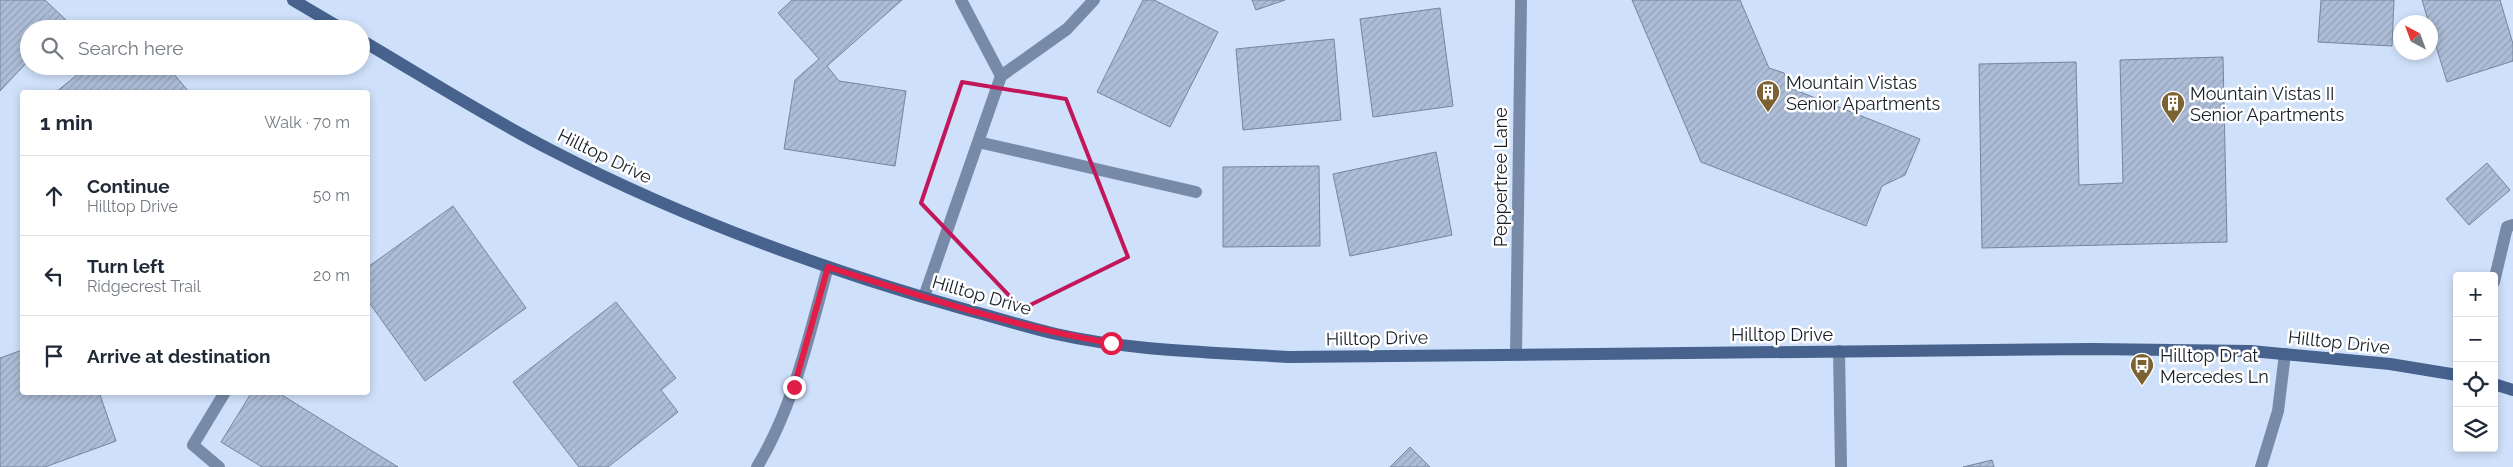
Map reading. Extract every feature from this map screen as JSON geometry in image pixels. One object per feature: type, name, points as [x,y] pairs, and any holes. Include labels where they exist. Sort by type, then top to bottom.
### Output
[{"type":"main road","points":[[295,0],[327,20]]},
{"type":"main road","name":"Hilltop Drive","points":[[370,45],[548,149],[691,216],[828,267],[924,297],[1056,334],[1166,348],[1288,357],[2093,350],[2252,351],[2390,364],[2453,374]]},
{"type":"main road","points":[[2498,385],[2513,390]]},
{"type":"street","points":[[961,0],[1001,76]]},
{"type":"street","points":[[924,297],[1001,76],[1067,29],[1094,0]]},
{"type":"street","name":"Peppertree Lane","points":[[1516,354],[1521,0]]},
{"type":"street","points":[[978,142],[1196,192]]},
{"type":"street","points":[[2496,272],[2507,227],[2513,225]]},
{"type":"street","points":[[757,467],[770,445],[794,387],[828,267]]},
{"type":"street","points":[[1839,352],[1841,467]]},
{"type":"street","points":[[2260,467],[2278,410],[2285,354]]},
{"type":"street","points":[[219,467],[194,445],[223,395]]},
{"type":"highlighted area","points":[[962,82],[1066,99],[1128,257],[1022,309],[921,203]]},
{"type":"building","points":[[0,0],[45,0],[66,20],[20,20],[20,70],[0,91]]},
{"type":"building","points":[[792,0],[902,0],[827,66],[839,81],[906,91],[895,166],[784,149],[795,80],[819,59],[778,13]]},
{"type":"building","points":[[1143,0],[1154,0],[1218,32],[1170,127],[1097,92]]},
{"type":"building","points":[[1252,0],[1285,0],[1256,10]]},
{"type":"building","name":"Mountain Vistas Senior Apartments","points":[[1632,0],[1740,0],[1769,68],[1784,73],[1790,88],[1920,139],[1905,175],[1882,186],[1866,226],[1701,162]]},
{"type":"building","points":[[2321,0],[2394,0],[2392,46],[2318,42]]},
{"type":"building","points":[[2422,0],[2500,0],[2513,44],[2513,61],[2447,82],[2438,52],[2438,15],[2427,15]]},
{"type":"building","points":[[1440,8],[1453,106],[1373,117],[1360,19]]},
{"type":"building","points":[[1334,39],[1341,120],[1243,130],[1236,49]]},
{"type":"building","name":"Mountain Vistas II Senior Apartments","points":[[2223,57],[2227,242],[1982,248],[1979,64],[2076,62],[2079,185],[2123,183],[2120,60]]},
{"type":"building","points":[[77,75],[175,75],[187,90],[58,90]]},
{"type":"building","points":[[1436,152],[1452,235],[1350,256],[1333,174]]},
{"type":"building","points":[[2487,163],[2510,190],[2469,225],[2446,199]]},
{"type":"building","points":[[1319,166],[1320,246],[1223,247],[1223,167]]},
{"type":"building","points":[[453,206],[526,308],[425,381],[370,304],[370,266]]},
{"type":"building","points":[[616,302],[676,378],[661,390],[678,412],[608,467],[579,467],[513,382]]},
{"type":"building","points":[[20,351],[20,395],[100,395],[116,441],[45,467],[0,467],[0,358]]},
{"type":"building","points":[[250,395],[282,395],[398,467],[262,467],[221,442]]},
{"type":"building","points":[[1410,447],[1430,467],[1390,467]]},
{"type":"building","points":[[1992,460],[1994,467],[1963,467]]},
{"type":"place","name":"Mountain Vistas Senior Apartments","points":[[1768,113]]},
{"type":"place","name":"Mountain Vistas II Senior Apartments","points":[[2173,124]]},
{"type":"place","name":"Hilltop Dr at Mercedes Ln","points":[[2142,386]]},
{"type":"route","points":[[794,387],[828,267],[924,297],[1056,334],[1111,343]]}]
